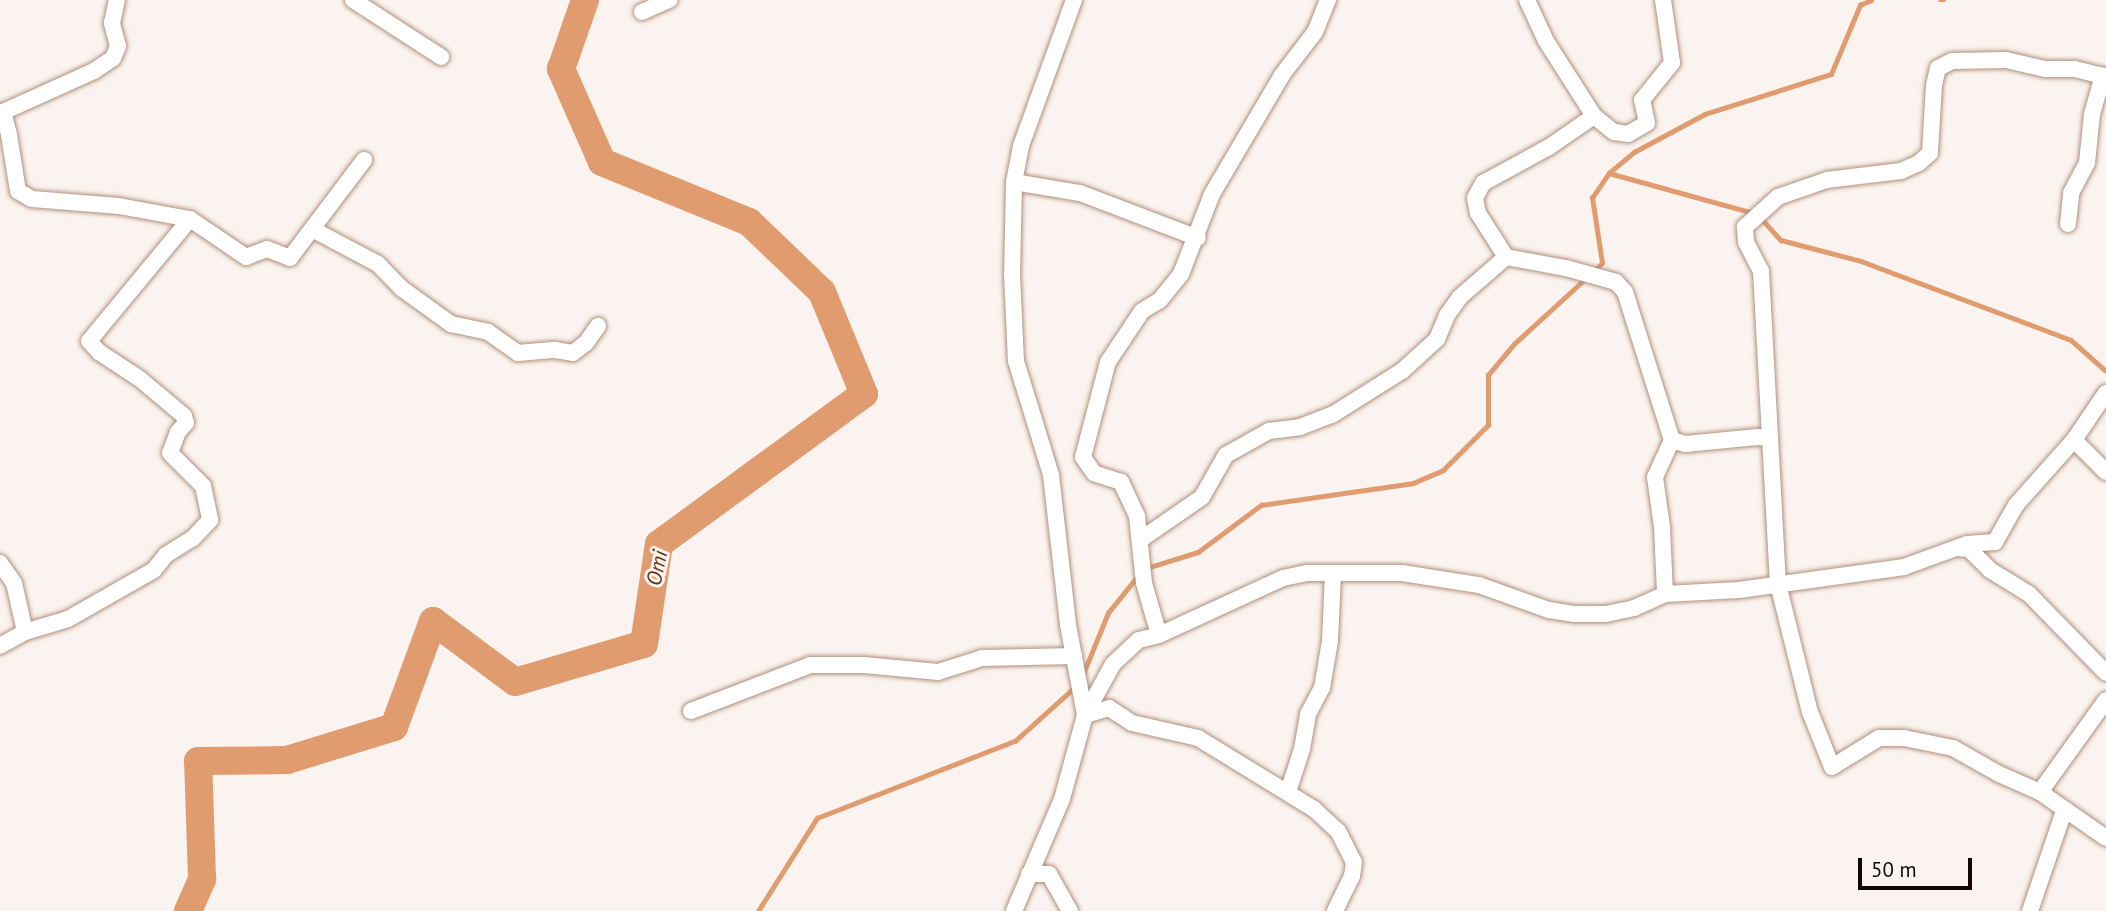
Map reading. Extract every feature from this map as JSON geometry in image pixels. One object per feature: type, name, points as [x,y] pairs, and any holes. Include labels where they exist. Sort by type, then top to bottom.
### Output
[{"type":"street","points":[[117,0],[112,23],[118,46],[113,58],[94,71],[2,112],[18,191],[32,199],[119,206],[190,219],[246,257],[267,249],[290,258],[363,160]]},
{"type":"street","points":[[353,0],[441,57]]},
{"type":"street","points":[[642,12],[669,0]]},
{"type":"street","points":[[1074,0],[1021,146],[1014,182],[1012,274],[1016,361],[1051,475],[1074,656],[1085,715]]},
{"type":"street","points":[[1159,635],[1144,583],[1137,516],[1121,482],[1094,473],[1083,457],[1108,362],[1143,311],[1160,300],[1181,274],[1222,176],[1282,75],[1315,32],[1328,0]]},
{"type":"street","points":[[1527,0],[1546,41],[1594,116],[1614,132],[1628,134],[1647,123],[1642,100],[1672,63],[1663,0]]},
{"type":"street","points":[[2068,224],[2071,193],[2087,163],[2092,114],[2104,76],[2006,60],[1952,61],[1938,68],[1934,85],[1930,153],[1919,163],[1901,171],[1828,180],[1778,197],[1745,227],[1746,242],[1761,271],[1778,584],[1810,712],[1832,767],[1879,738],[1904,738],[1953,748],[1999,774],[2040,792],[2106,838]]},
{"type":"street","points":[[1594,116],[1549,147],[1483,183],[1475,198],[1478,213],[1506,257],[1566,268],[1616,282],[1625,292],[1672,440],[1655,477],[1662,527],[1665,594]]},
{"type":"street","points":[[1014,182],[1080,193],[1198,238]]},
{"type":"street","points":[[0,646],[25,632],[68,619],[154,570],[166,555],[193,538],[210,520],[203,486],[170,453],[178,432],[186,423],[184,416],[140,379],[99,352],[89,341],[190,219]]},
{"type":"street","points":[[312,229],[378,264],[401,288],[451,324],[488,332],[518,354],[555,350],[573,353],[586,343],[598,326]]},
{"type":"street","points":[[1140,540],[1202,497],[1226,455],[1269,431],[1300,427],[1332,415],[1402,370],[1437,339],[1447,315],[1460,297],[1506,257]]},
{"type":"street","points":[[1014,911],[1062,799],[1085,715],[1113,664],[1139,640],[1159,635],[1283,578],[1307,573],[1402,573],[1479,585],[1549,610],[1574,614],[1606,614],[1634,608],[1665,594],[1739,590],[1887,571],[1955,547],[1995,542],[2016,505],[2074,440],[2106,393]]},
{"type":"street","points":[[1672,440],[1685,444],[1770,438]]},
{"type":"street","points":[[2074,440],[2106,472]]},
{"type":"street","points":[[1955,547],[1969,549],[1990,570],[2029,594],[2106,673]]},
{"type":"street","points":[[0,563],[14,583],[25,632]]},
{"type":"street","points":[[1288,792],[1302,749],[1308,715],[1322,688],[1330,641],[1333,573]]},
{"type":"street","points":[[691,711],[810,665],[864,665],[938,672],[982,658],[1074,656]]},
{"type":"street","points":[[2040,792],[2106,700]]},
{"type":"street","points":[[1085,715],[1109,708],[1132,723],[1198,738],[1314,809],[1338,831],[1354,862],[1352,876],[1335,911]]},
{"type":"street","points":[[2030,911],[2064,811]]},
{"type":"street","points":[[1030,874],[1049,874],[1070,911]]},
{"type":"waterway","name":"Omi","points":[[188,911],[202,879],[198,761],[287,760],[394,727],[433,621],[515,682],[644,644],[659,544],[864,394],[822,292],[749,222],[602,162],[561,69],[585,0]]},
{"type":"waterway","points":[[1594,271],[1602,263],[1592,198],[1609,173],[1634,152],[1705,114],[1831,74],[1860,5],[1871,0]]},
{"type":"waterway","points":[[1609,173],[1753,213]]},
{"type":"waterway","points":[[1760,217],[1781,240],[1861,261],[2071,340],[2105,370]]},
{"type":"waterway","points":[[1147,568],[1198,552],[1261,505],[1413,483],[1443,470],[1488,425],[1488,375],[1514,344],[1585,279]]},
{"type":"waterway","points":[[1083,674],[1108,613],[1140,573]]},
{"type":"waterway","points":[[758,911],[817,818],[1015,741],[1075,687]]}]
